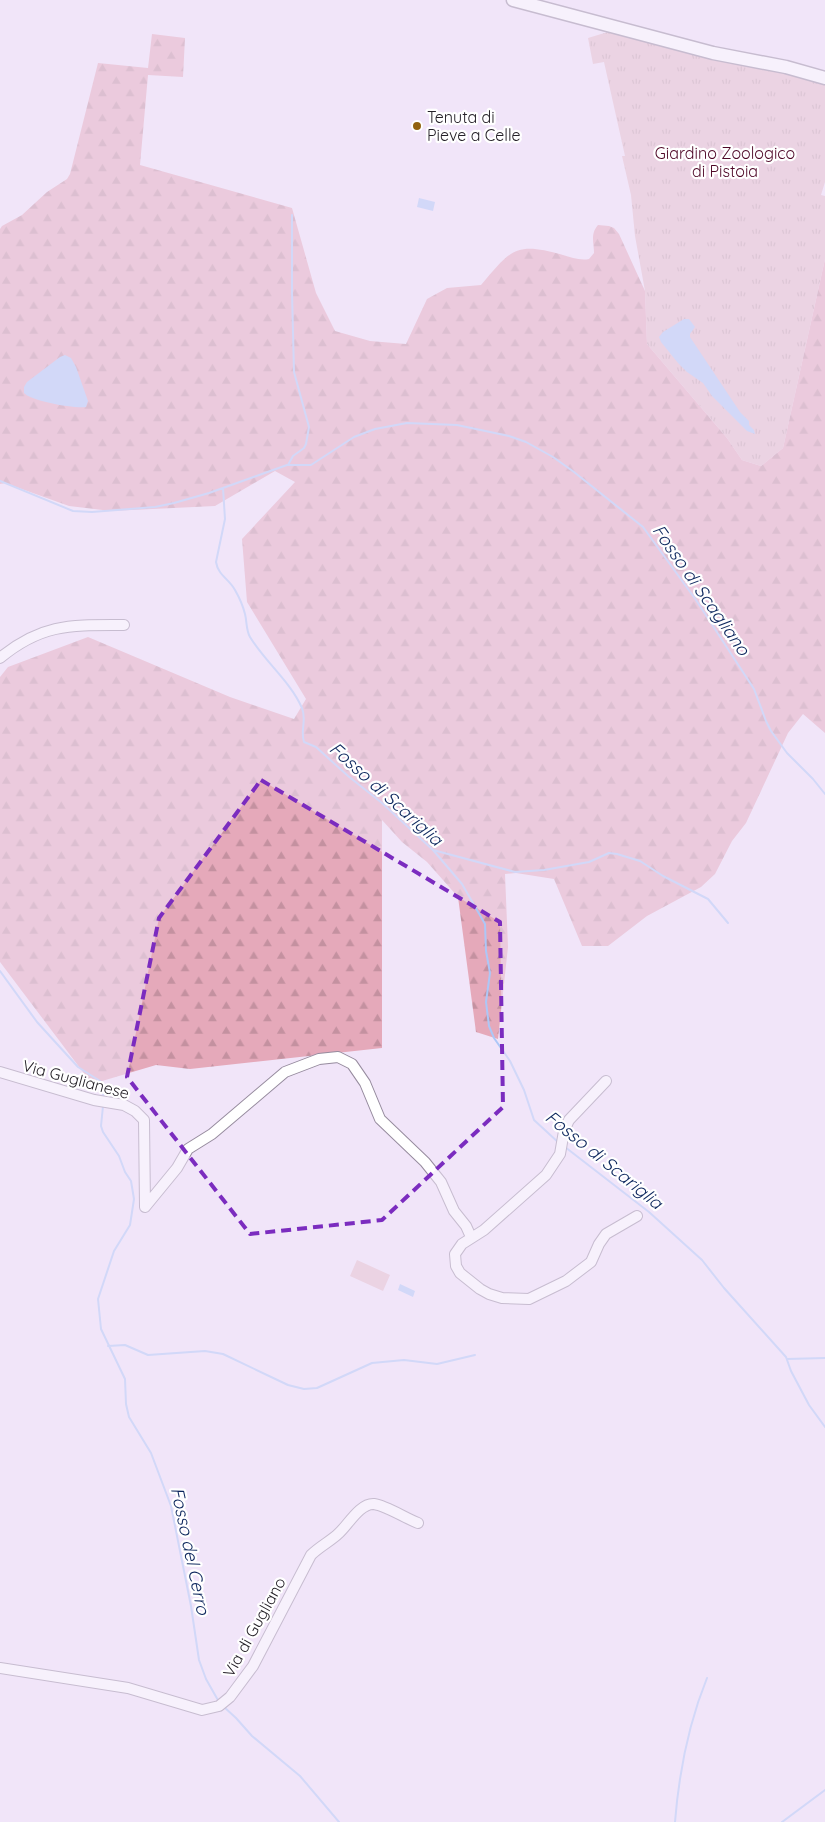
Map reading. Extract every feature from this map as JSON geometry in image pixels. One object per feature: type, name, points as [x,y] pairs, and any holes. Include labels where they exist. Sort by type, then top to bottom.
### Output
[{"type":"main road","points":[[513,0],[713,54],[786,67],[825,78]]},
{"type":"street","points":[[0,658],[34,635],[48,630],[84,624],[124,625]]},
{"type":"street","name":"Via Guglianese","points":[[0,1072],[94,1100],[124,1106],[134,1111],[144,1120],[144,1207],[177,1168],[184,1154],[192,1145],[212,1134],[285,1072],[319,1059],[338,1058],[352,1064],[365,1083],[380,1119],[425,1162],[441,1182],[454,1211],[466,1226],[471,1238]]},
{"type":"street","points":[[606,1081],[569,1120],[564,1131],[560,1154],[546,1175],[484,1230],[462,1244],[454,1254],[456,1266],[460,1273],[489,1294],[512,1299],[529,1299],[566,1281],[579,1272],[593,1260],[599,1244],[606,1234],[637,1216]]},
{"type":"street","name":"Via di Gugliano","points":[[0,1668],[128,1688],[202,1710],[219,1706],[230,1697],[253,1666],[311,1555],[320,1546],[338,1535],[360,1510],[368,1505],[380,1506],[418,1523]]},
{"type":"highlighted area","points":[[261,780],[500,922],[503,1107],[382,1220],[250,1234],[127,1077],[159,918]]},
{"type":"green space","name":"Giardino Zoologico di Pistoia","points":[[611,31],[701,55],[793,75],[825,85],[825,182],[821,195],[825,196],[825,259],[783,448],[761,466],[742,460],[727,438],[647,344],[645,291],[635,236],[631,195],[622,156],[625,156],[604,62],[593,64],[588,38]]},
{"type":"green space","points":[[152,34],[185,38],[183,77],[148,75],[140,165],[292,208],[316,293],[335,331],[370,341],[406,344],[427,299],[447,288],[481,285],[507,256],[524,249],[547,251],[579,259],[589,259],[594,253],[593,239],[596,228],[598,225],[609,226],[614,228],[619,234],[645,291],[647,344],[727,438],[742,460],[761,466],[783,448],[825,259],[825,733],[803,714],[788,733],[746,823],[732,841],[715,874],[701,887],[647,916],[608,946],[582,946],[554,879],[516,873],[505,874],[508,947],[498,1039],[476,1032],[458,897],[427,862],[402,842],[382,820],[382,1048],[190,1069],[156,1065],[92,1084],[0,962],[0,677],[8,667],[88,637],[230,697],[294,719],[306,699],[247,602],[242,539],[295,482],[275,471],[215,506],[111,511],[69,506],[5,483],[0,484],[0,229],[22,215],[47,192],[67,179],[70,174],[98,63],[148,68]]},
{"type":"green space","points":[[357,1260],[390,1275],[383,1291],[350,1276]]},
{"type":"water","points":[[419,198],[435,202],[433,211],[417,207]]},
{"type":"water","points":[[684,319],[689,319],[695,327],[690,337],[740,412],[749,421],[749,425],[755,434],[747,431],[712,396],[703,383],[678,363],[661,342],[659,337],[663,332]]},
{"type":"water","points":[[65,355],[71,358],[76,367],[88,401],[86,407],[54,404],[35,399],[24,393],[24,387],[27,382]]},
{"type":"water","points":[[400,1284],[415,1291],[413,1297],[398,1290]]},
{"type":"waterway","points":[[288,465],[293,456],[304,448],[309,427],[294,372],[292,215]]},
{"type":"waterway","name":"Fosso di Scagliano","points":[[0,481],[73,511],[92,512],[155,507],[174,503],[209,493],[287,465],[311,465],[354,437],[375,429],[407,423],[457,425],[509,436],[526,442],[553,457],[574,472],[643,527],[696,600],[754,689],[771,731],[787,753],[825,794]]},
{"type":"waterway","name":"Fosso di Scariglia","points":[[223,488],[225,519],[216,562],[221,574],[233,586],[239,599],[245,614],[250,637],[297,698],[304,717],[304,742],[316,747],[382,803],[433,850],[462,884],[485,924],[486,951],[490,973],[486,1002],[489,1026],[494,1038],[510,1061],[524,1090],[534,1120],[559,1143]]},
{"type":"waterway","points":[[433,850],[515,872],[544,870],[589,862],[609,853],[617,854],[640,861],[663,876],[708,899],[728,923]]},
{"type":"waterway","name":"Fosso del Cerro","points":[[0,971],[37,1022],[78,1067],[100,1081],[104,1086],[103,1097]]},
{"type":"waterway","name":"Fosso del Cerro","points":[[103,1106],[101,1126],[131,1181],[134,1199],[130,1225],[114,1251],[98,1299],[101,1329],[125,1379],[126,1404],[129,1417],[151,1453],[171,1506],[191,1606],[199,1660],[206,1679],[219,1702]]},
{"type":"waterway","name":"Fosso di Scariglia","points":[[565,1147],[649,1212],[702,1260],[724,1288],[786,1357],[791,1371],[809,1405],[825,1427]]},
{"type":"waterway","points":[[108,1346],[125,1345],[148,1355],[205,1351],[223,1354],[288,1385],[304,1389],[317,1388],[372,1363],[404,1360],[437,1364],[475,1355]]},
{"type":"waterway","points":[[787,1359],[825,1358]]},
{"type":"waterway","points":[[675,1822],[685,1749],[707,1678]]},
{"type":"waterway","name":"Fosso del Cerro","points":[[224,1707],[252,1736],[300,1776],[339,1822]]},
{"type":"waterway","points":[[782,1822],[825,1790]]},
{"type":"place","name":"Tenuta di Pieve a Celle","points":[[417,126]]}]
